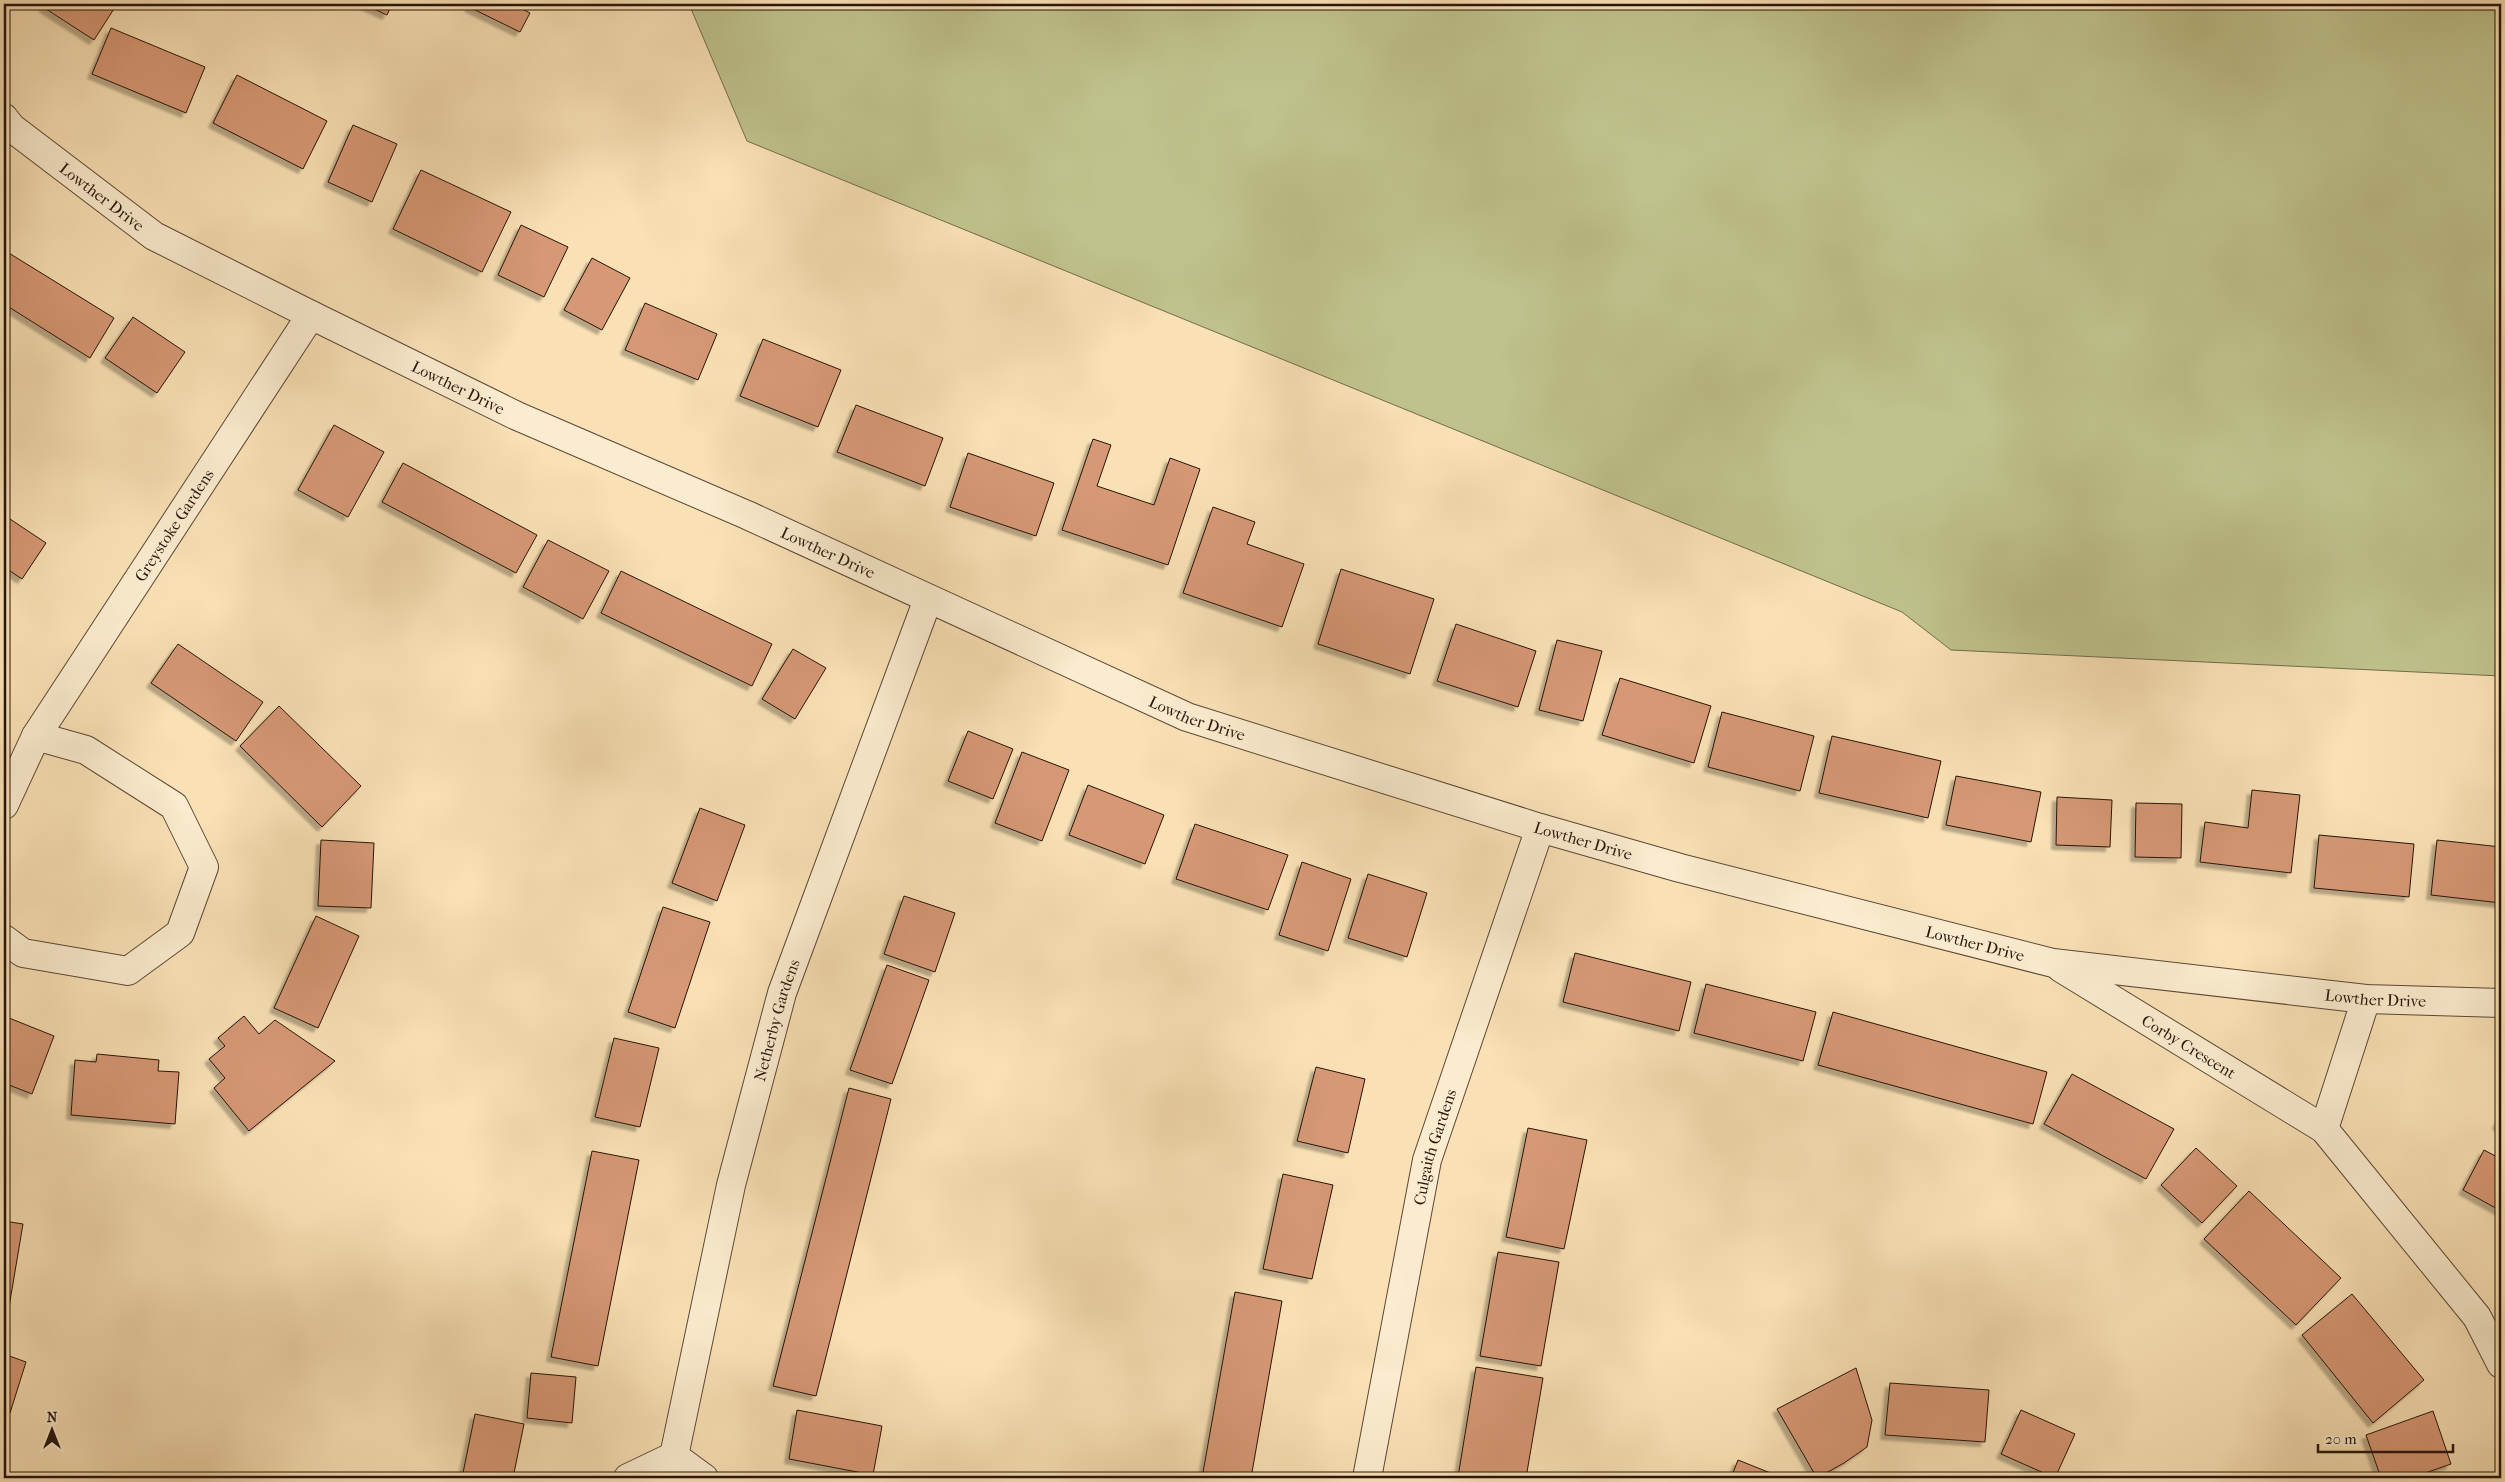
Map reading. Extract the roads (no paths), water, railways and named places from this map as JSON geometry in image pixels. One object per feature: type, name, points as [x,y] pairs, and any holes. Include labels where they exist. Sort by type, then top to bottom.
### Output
[{"type":"street","name":"Lowther Drive","points":[[4,118],[12,128],[154,236],[517,416],[747,515],[1187,717],[1540,828],[1680,868],[2053,963],[2366,999],[2501,1004]]},
{"type":"street","name":"Greystoke Gardens","points":[[4,805],[36,736],[311,315]]},
{"type":"street","name":"Netherby Gardens","points":[[674,1456],[731,1184],[782,993],[928,598]]},
{"type":"street","points":[[4,939],[23,953],[128,971],[180,933],[204,867],[174,806],[86,750],[36,736]]},
{"type":"street","name":"Culgaith Gardens","points":[[1367,1478],[1427,1160],[1540,828]]},
{"type":"street","name":"Corby Crescent","points":[[2053,963],[2324,1129],[2477,1317],[2501,1364]]},
{"type":"street","points":[[2324,1129],[2366,999]]},
{"type":"street","points":[[628,1478],[674,1456],[704,1478]]}]
